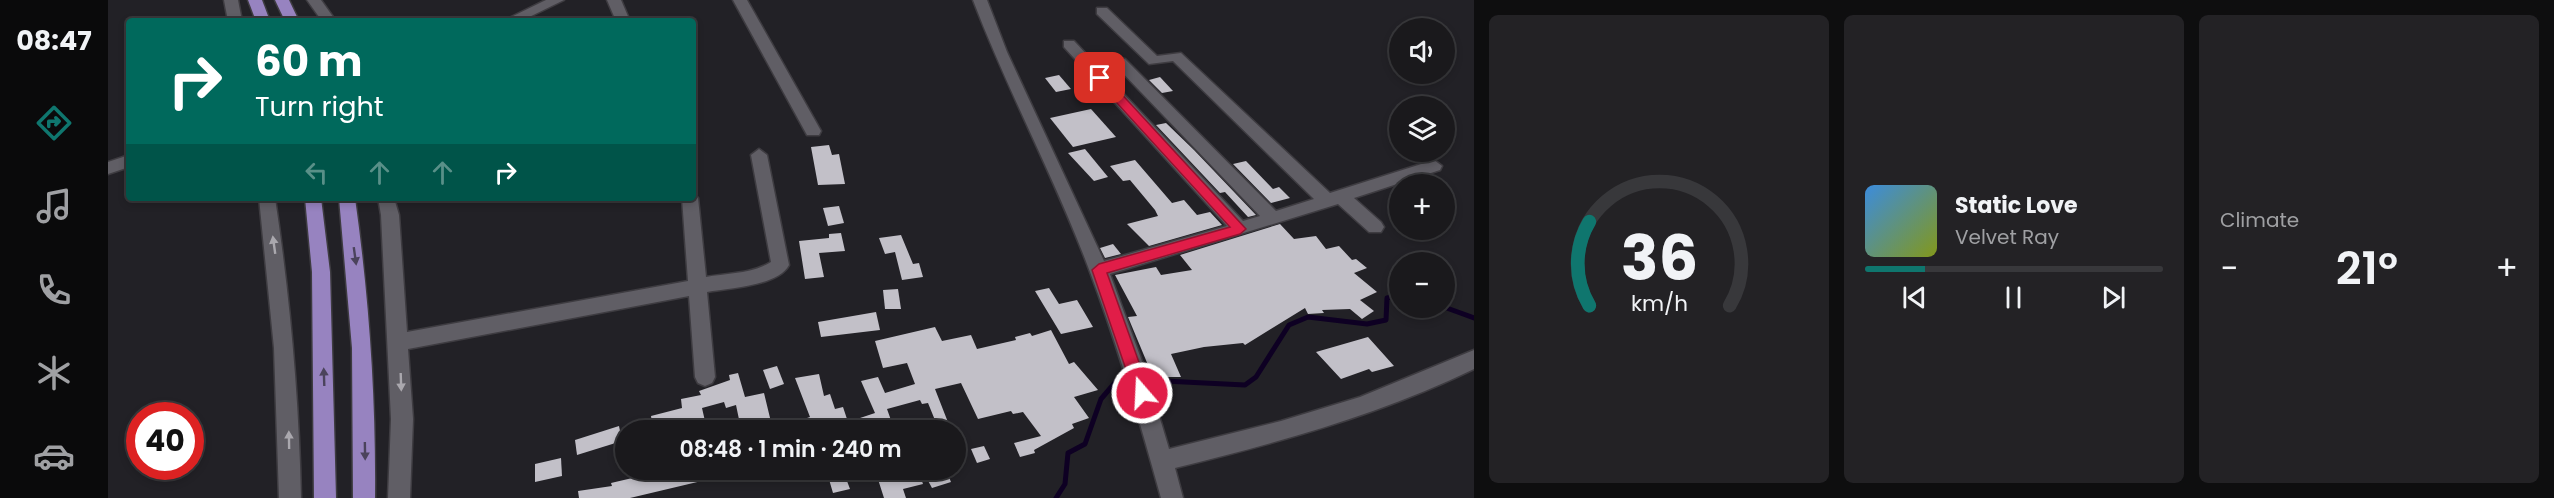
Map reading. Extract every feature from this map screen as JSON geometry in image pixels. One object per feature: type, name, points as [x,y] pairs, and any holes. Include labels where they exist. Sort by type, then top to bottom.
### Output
[{"type":"highway","points":[[255,0],[262,18]]},
{"type":"highway","points":[[282,0],[291,18]]},
{"type":"highway","points":[[313,201],[321,272],[325,498]]},
{"type":"highway","points":[[347,201],[356,265],[362,360],[364,498]]},
{"type":"street","points":[[231,0],[234,18]]},
{"type":"street","points":[[314,0],[327,18]]},
{"type":"street","points":[[517,18],[557,0]]},
{"type":"street","points":[[614,0],[622,18]]},
{"type":"street","points":[[740,0],[813,131]]},
{"type":"street","points":[[980,0],[1000,52],[1099,270],[1139,384],[1172,498]]},
{"type":"street","points":[[1102,11],[1154,61],[1176,56],[1334,199],[1375,228]]},
{"type":"street","points":[[1069,44],[1240,229]]},
{"type":"street","points":[[1120,62],[1273,219]]},
{"type":"street","points":[[399,342],[766,273],[780,265],[778,244],[759,154]]},
{"type":"street","points":[[108,168],[126,162]]},
{"type":"street","points":[[1099,270],[1273,219],[1434,166]]},
{"type":"street","points":[[267,201],[280,288],[288,384],[290,498]]},
{"type":"street","points":[[387,201],[390,215],[399,342],[402,419],[399,498]]},
{"type":"street","points":[[690,201],[705,377]]},
{"type":"street","points":[[1161,460],[1281,432],[1374,402],[1474,359]]},
{"type":"building","points":[[1059,75],[1071,89],[1056,92],[1045,78]]},
{"type":"building","points":[[1160,77],[1173,91],[1162,93],[1149,80]]},
{"type":"building","points":[[1091,109],[1116,137],[1073,147],[1050,118]]},
{"type":"building","points":[[1166,123],[1256,215],[1248,217],[1225,192],[1220,193],[1156,125]]},
{"type":"building","points":[[829,145],[832,155],[839,154],[845,184],[818,185],[811,147]]},
{"type":"building","points":[[1085,149],[1108,177],[1094,181],[1068,153]]},
{"type":"building","points":[[1135,160],[1172,203],[1184,200],[1197,215],[1210,212],[1222,225],[1149,246],[1127,224],[1158,216],[1130,180],[1123,181],[1110,166]]},
{"type":"building","points":[[1246,161],[1273,189],[1279,187],[1290,198],[1271,203],[1233,164]]},
{"type":"building","points":[[839,206],[844,223],[828,226],[823,208]]},
{"type":"building","points":[[1280,224],[1294,239],[1316,236],[1326,249],[1339,246],[1352,260],[1356,259],[1367,268],[1354,273],[1377,292],[1360,300],[1374,311],[1362,319],[1350,309],[1322,310],[1324,313],[1308,314],[1305,308],[1245,345],[1243,343],[1204,347],[1171,354],[1181,377],[1153,377],[1128,317],[1137,316],[1115,275],[1156,267],[1161,275],[1192,270],[1180,255]]},
{"type":"building","points":[[841,233],[845,251],[819,253],[824,277],[805,279],[799,241],[829,238],[829,234]]},
{"type":"building","points":[[901,235],[913,264],[919,263],[923,277],[902,280],[895,252],[885,254],[879,238]]},
{"type":"building","points":[[1113,244],[1121,254],[1105,258],[1100,248]]},
{"type":"building","points":[[1049,288],[1059,304],[1077,300],[1093,327],[1061,334],[1035,291]]},
{"type":"building","points":[[898,289],[901,309],[885,309],[883,290]]},
{"type":"building","points":[[876,312],[880,330],[821,337],[818,322]]},
{"type":"building","points":[[935,327],[942,341],[971,335],[977,349],[1016,340],[1015,337],[1030,333],[1032,336],[1051,330],[1069,364],[1074,362],[1098,390],[1074,397],[1089,418],[1072,424],[1074,428],[1034,450],[1035,453],[1020,457],[1014,443],[1041,436],[1023,412],[1013,414],[1011,411],[978,419],[961,383],[935,389],[947,420],[935,420],[928,403],[922,404],[920,400],[887,409],[891,420],[854,420],[875,413],[861,381],[878,377],[885,393],[915,384],[907,363],[883,368],[875,341]]},
{"type":"building","points":[[1368,337],[1394,366],[1372,372],[1369,369],[1341,379],[1316,352]]},
{"type":"building","points":[[777,366],[784,384],[770,389],[763,370]]},
{"type":"building","points":[[738,373],[745,397],[764,393],[771,420],[739,420],[736,405],[726,408],[724,402],[702,408],[705,420],[652,420],[651,416],[682,408],[681,399],[701,395],[699,391],[730,380],[729,375]]},
{"type":"building","points":[[819,374],[824,396],[830,394],[835,409],[843,407],[847,420],[808,420],[810,417],[795,378]]},
{"type":"building","points":[[615,427],[615,443],[577,455],[575,440]]},
{"type":"building","points":[[984,446],[990,459],[977,463],[971,449]]},
{"type":"building","points":[[561,458],[562,476],[535,482],[535,464]]},
{"type":"building","points":[[624,480],[706,480],[630,498],[579,498],[578,491],[612,486],[611,483]]},
{"type":"building","points":[[829,480],[851,480],[847,481],[850,489],[833,493]]},
{"type":"building","points":[[878,480],[922,480],[923,484],[903,489],[906,498],[884,498]]},
{"type":"building","points":[[928,480],[950,480],[951,482],[932,488]]},
{"type":"waterway","points":[[1144,380],[1245,385],[1256,377],[1289,325],[1308,317],[1367,324],[1386,320],[1387,298],[1389,298]]},
{"type":"waterway","points":[[1455,311],[1474,318]]},
{"type":"waterway","points":[[1056,498],[1065,484],[1068,453],[1085,444],[1101,399],[1119,378],[1133,379]]},
{"type":"route","points":[[1100,78],[1240,229],[1099,270],[1142,393]]}]
